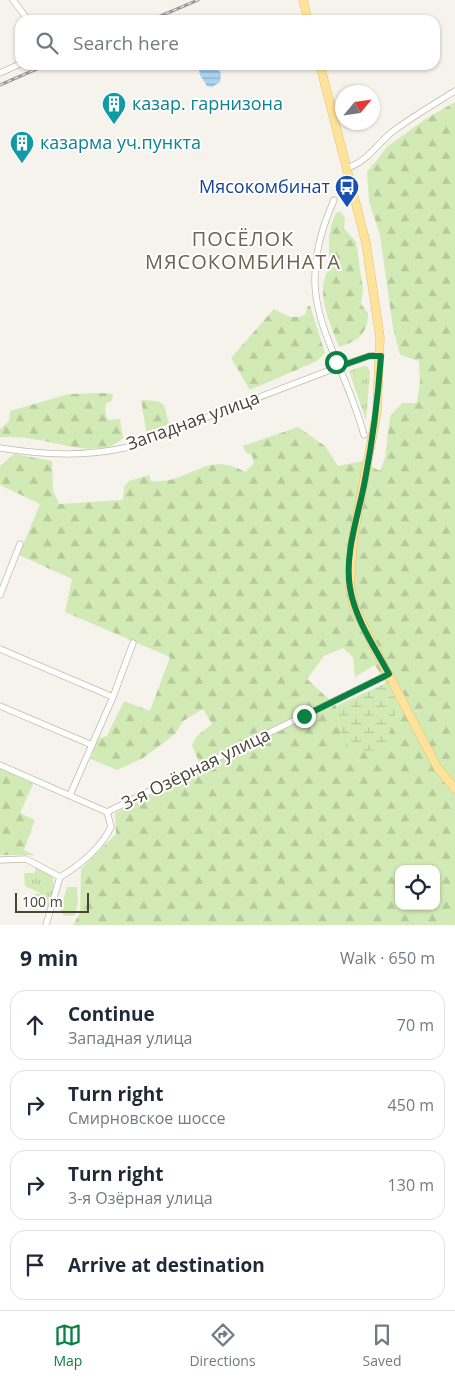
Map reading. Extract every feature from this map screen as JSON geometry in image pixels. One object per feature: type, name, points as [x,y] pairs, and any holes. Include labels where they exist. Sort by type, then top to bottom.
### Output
[{"type":"main road","points":[[303,0],[307,15]]},
{"type":"main road","points":[[321,70],[347,168],[372,276],[379,319],[381,356],[377,412],[353,538],[349,565],[350,587],[354,606],[437,767],[455,790]]},
{"type":"street","points":[[13,0],[24,15]]},
{"type":"street","points":[[0,73],[15,66]]},
{"type":"street","points":[[347,168],[363,160],[386,137],[407,121],[455,91]]},
{"type":"street","points":[[334,200],[318,243],[314,277],[316,301],[322,327],[359,416],[364,434]]},
{"type":"street","name":"Западная улица","points":[[0,448],[72,456],[129,447],[338,367],[369,356],[381,356]]},
{"type":"street","points":[[0,595],[20,544]]},
{"type":"street","points":[[70,795],[114,697],[133,643]]},
{"type":"street","points":[[0,649],[114,697]]},
{"type":"street","name":"3-я Озёрная улица","points":[[0,766],[107,812],[389,674]]},
{"type":"street","points":[[0,706],[92,745]]},
{"type":"street","points":[[46,925],[60,877],[75,869],[107,836],[111,828],[107,812]]},
{"type":"street","points":[[0,860],[26,859],[60,877]]},
{"type":"green space","points":[[455,102],[455,925],[73,925],[80,913],[81,869],[116,834],[115,813],[202,770],[192,745],[197,736],[212,724],[203,709],[183,721],[175,734],[143,758],[117,770],[91,759],[97,739],[107,736],[124,701],[150,711],[170,657],[65,612],[72,579],[19,555],[40,504],[0,485],[0,466],[14,454],[52,461],[53,491],[59,504],[123,500],[124,487],[129,481],[149,475],[151,481],[165,481],[198,469],[219,464],[231,466],[245,472],[254,463],[252,455],[246,453],[243,446],[298,427],[325,446],[338,466],[362,461],[380,471],[385,458],[390,416],[402,403],[417,403],[420,382],[419,361],[400,355],[393,328],[380,235],[369,201],[367,172],[387,147],[424,120]],"holes":[[[343,648],[353,657],[355,677],[375,665],[398,704],[339,729],[336,706],[307,679],[324,656]]]},
{"type":"green space","points":[[341,212],[345,218],[344,228],[356,242],[363,289],[361,304],[368,313],[368,320],[361,336],[339,347],[326,310],[323,287],[329,265],[330,230],[336,213]]},
{"type":"green space","points":[[308,306],[310,306],[325,353],[317,361],[250,390],[231,358],[274,309],[285,315],[297,317],[305,315]]},
{"type":"green space","points":[[367,366],[370,372],[366,420],[349,371]]},
{"type":"green space","points":[[69,394],[113,394],[112,401],[106,403],[105,411],[108,420],[120,419],[123,438],[114,444],[92,449],[28,438],[0,437],[0,429],[9,421],[10,411]]},
{"type":"green space","points":[[141,400],[157,401],[164,405],[169,424],[150,433],[146,430]]},
{"type":"green space","points":[[386,683],[398,704],[385,749],[352,753],[339,729],[336,706]]},
{"type":"green space","points":[[0,768],[33,784],[20,813],[35,820],[24,850],[34,855],[0,855]]},
{"type":"green space","points":[[36,866],[53,877],[54,887],[49,906],[35,907],[35,894],[41,893],[25,886],[24,873],[35,873]]},
{"type":"green space","points":[[67,887],[77,887],[78,903],[75,915],[65,916],[60,912]]},
{"type":"water","points":[[199,70],[218,70],[221,73],[220,82],[212,87],[207,86]]},
{"type":"railway","points":[[163,15],[198,0]]},
{"type":"railway","points":[[0,85],[34,70]]},
{"type":"place","name":"казар. гарнизона","points":[[114,125]]},
{"type":"place","name":"казарма уч.пункта","points":[[22,164]]},
{"type":"place","name":"Мясокомбинат","points":[[347,208]]},
{"type":"district","name":"ПОСЁЛОК МЯСОКОМБИНАТА","points":[[243,250]]},
{"type":"route","points":[[304,716],[389,674],[354,606],[350,587],[349,565],[373,439],[381,356],[369,356],[338,367],[336,362]]}]
